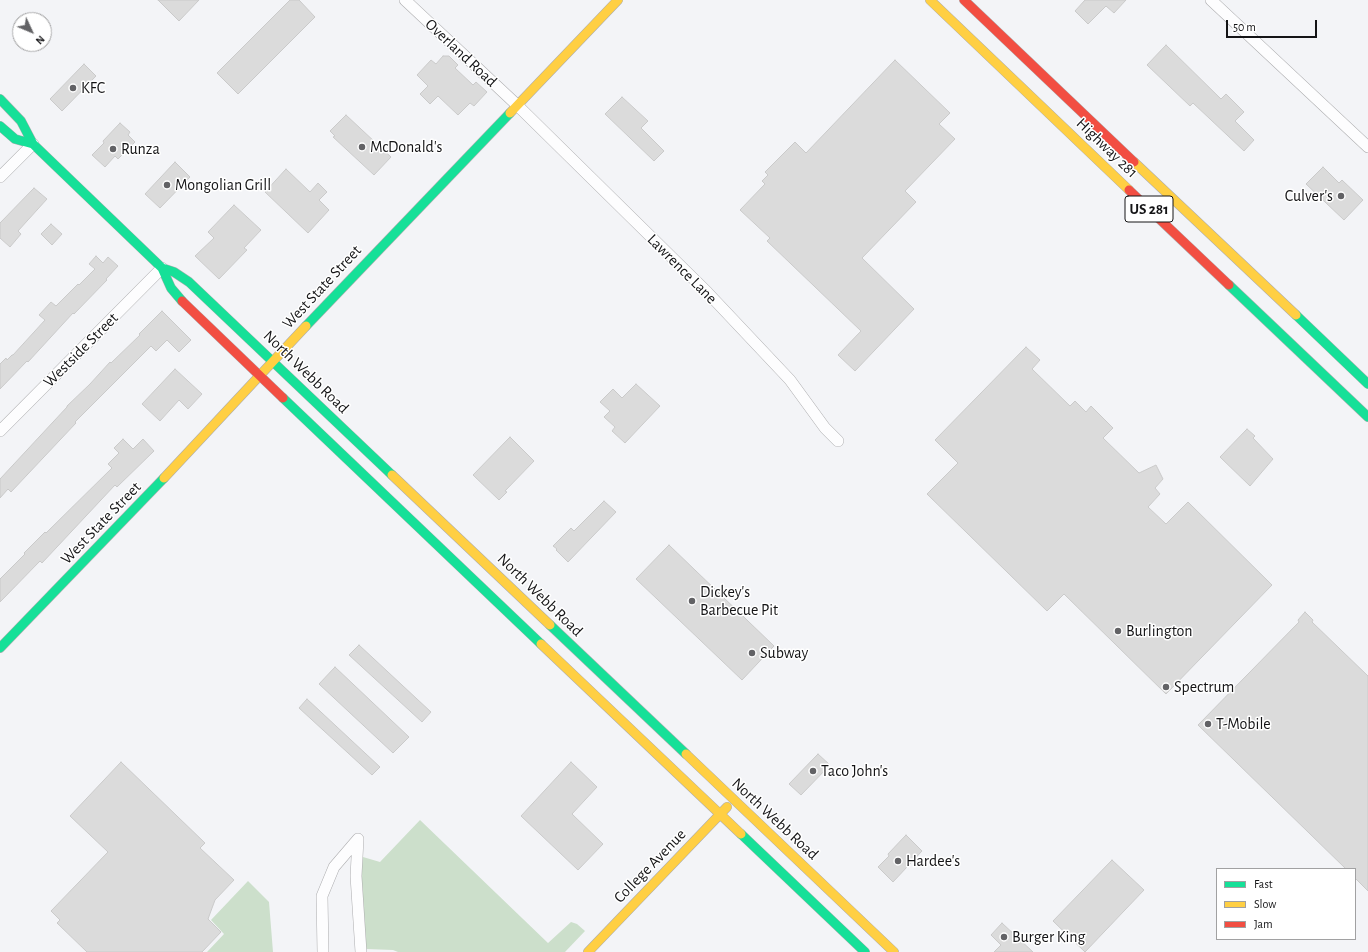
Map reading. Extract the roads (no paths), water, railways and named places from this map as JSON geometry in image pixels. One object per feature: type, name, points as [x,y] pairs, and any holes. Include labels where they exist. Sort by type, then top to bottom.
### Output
[{"type":"main road","name":"West State Street","points":[[0,648],[143,501],[331,298],[618,0]]},
{"type":"main road","name":"Highway 281","points":[[930,0],[1368,417]]},
{"type":"main road","name":"Highway 281","points":[[964,0],[1368,384]]},
{"type":"main road","name":"North Webb Road","points":[[0,99],[21,121],[33,144],[162,268],[171,288],[177,296],[259,376],[865,952]]},
{"type":"main road","name":"North Webb Road","points":[[0,126],[15,139],[33,144]]},
{"type":"main road","name":"North Webb Road","points":[[162,268],[182,276],[274,361],[894,952]]},
{"type":"main road","name":"College Avenue","points":[[588,952],[733,800]]},
{"type":"street","name":"Overland Road","points":[[405,0],[517,105]]},
{"type":"street","points":[[1211,0],[1368,147]]},
{"type":"street","name":"Lawrence Lane","points":[[517,105],[707,292],[790,380],[825,428],[838,441]]},
{"type":"street","points":[[0,177],[33,144]]},
{"type":"street","name":"Westside Street","points":[[0,431],[162,268]]},
{"type":"street","points":[[323,952],[322,896],[334,867],[358,839],[356,876],[361,952]]},
{"type":"place","name":"KFC","points":[[73,88]]},
{"type":"place","name":"McDonald's","points":[[362,147]]},
{"type":"place","name":"Runza","points":[[113,149]]},
{"type":"place","name":"Mongolian Grill","points":[[167,185]]},
{"type":"place","name":"Culver's","points":[[1341,196]]},
{"type":"place","name":"Dickey's Barbecue Pit","points":[[692,601]]},
{"type":"place","name":"Burlington","points":[[1118,631]]},
{"type":"place","name":"Subway","points":[[752,653]]},
{"type":"place","name":"Spectrum","points":[[1166,687]]},
{"type":"place","name":"T-Mobile","points":[[1208,724]]},
{"type":"place","name":"Taco John's","points":[[813,771]]},
{"type":"place","name":"Hardee's","points":[[898,861]]},
{"type":"place","name":"Burger King","points":[[1004,937]]}]
